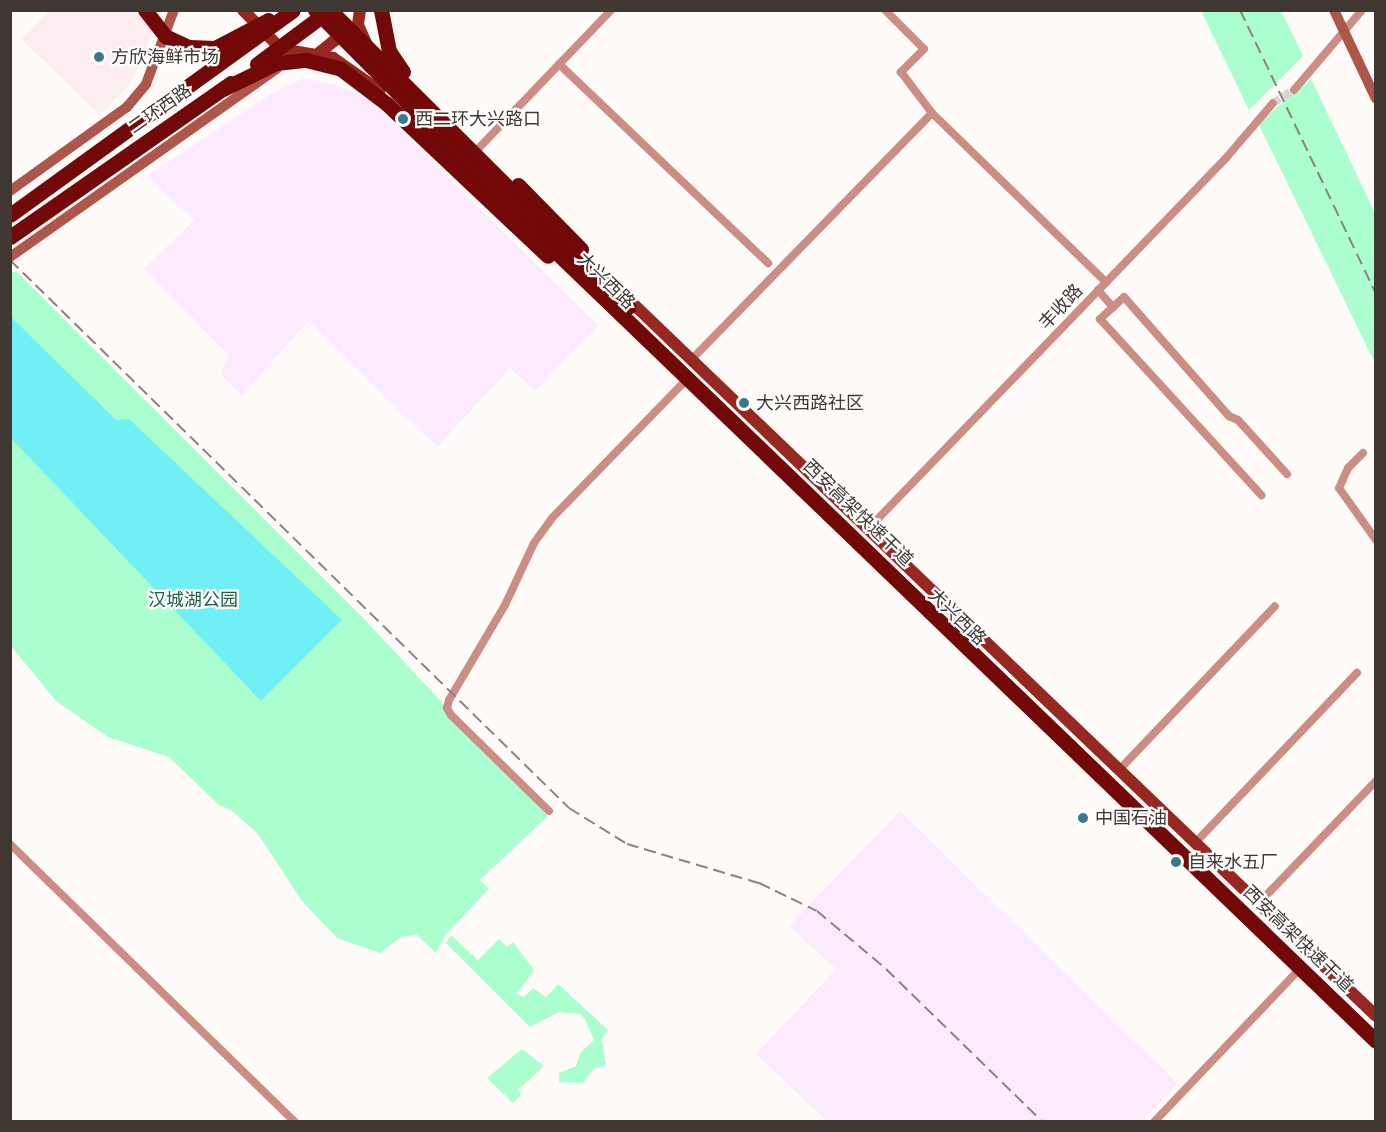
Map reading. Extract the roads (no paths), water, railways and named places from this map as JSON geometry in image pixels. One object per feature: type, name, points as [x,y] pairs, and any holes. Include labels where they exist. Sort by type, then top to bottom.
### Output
[{"type":"highway","points":[[145,10],[165,36],[178,44],[200,48],[226,43],[286,10]]},
{"type":"highway","name":"二环西路","points":[[10,215],[293,10]]},
{"type":"highway","name":"西安高架快速干道","points":[[315,10],[1376,1041]]},
{"type":"highway","name":"二环西路","points":[[10,237],[223,89],[330,10]]},
{"type":"highway","name":"西安高架快速干道","points":[[330,10],[632,317],[1376,1027]]},
{"type":"highway","points":[[381,10],[384,37],[399,68],[556,220],[632,317]]},
{"type":"highway","points":[[223,89],[276,63],[306,60],[341,69],[387,104],[535,246],[632,317]]},
{"type":"main road","points":[[10,191],[127,107],[146,84],[174,10]]},
{"type":"main road","points":[[243,10],[280,49],[319,53]]},
{"type":"main road","points":[[10,257],[278,68],[319,53],[348,29],[358,10]]},
{"type":"main road","name":"大兴西路","points":[[358,10],[358,25],[367,45],[691,360],[1376,1016]]},
{"type":"main road","points":[[1334,10],[1376,99]]},
{"type":"main road","name":"大兴西路","points":[[319,53],[367,80],[684,381],[1376,1049]]},
{"type":"street","points":[[476,151],[611,10]]},
{"type":"street","points":[[885,10],[924,49],[901,72],[932,113],[1106,282]]},
{"type":"street","points":[[1294,90],[1362,10]]},
{"type":"street","points":[[559,64],[768,263]]},
{"type":"street","name":"丰收路","points":[[868,530],[1226,158],[1273,103]]},
{"type":"street","points":[[691,360],[932,113]]},
{"type":"street","points":[[1098,290],[1113,307]]},
{"type":"street","points":[[1261,495],[1100,319],[1124,297],[1229,416],[1238,420],[1287,474]]},
{"type":"street","points":[[549,811],[452,715],[447,708],[449,700],[540,535],[684,381]]},
{"type":"street","points":[[1363,453],[1348,468],[1339,488],[1376,540]]},
{"type":"street","points":[[1119,770],[1275,606]]},
{"type":"street","points":[[1195,843],[1357,674]]},
{"type":"street","points":[[1258,904],[1376,781]]},
{"type":"street","points":[[10,844],[295,1122]]},
{"type":"street","points":[[1154,1122],[1297,972]]},
{"type":"water","points":[[11,317],[116,420],[129,419],[342,620],[261,701],[11,438]]},
{"type":"tunnel","points":[[1273,103],[1294,90]]},
{"type":"railway","points":[[1240,10],[1376,294]]},
{"type":"railway","points":[[10,260],[569,808],[627,844],[759,883],[817,911],[886,969],[1043,1122]]},
{"type":"place","name":"方欣海鲜市场","points":[[99,57]]},
{"type":"place","name":"西二环大兴路口","points":[[403,119]]},
{"type":"place","name":"大兴西路社区","points":[[744,403]]},
{"type":"place","name":"中国石油","points":[[1083,818]]},
{"type":"place","name":"自来水五厂","points":[[1176,862]]},
{"type":"park label","name":"汉城湖公园","points":[[193,600]]}]
